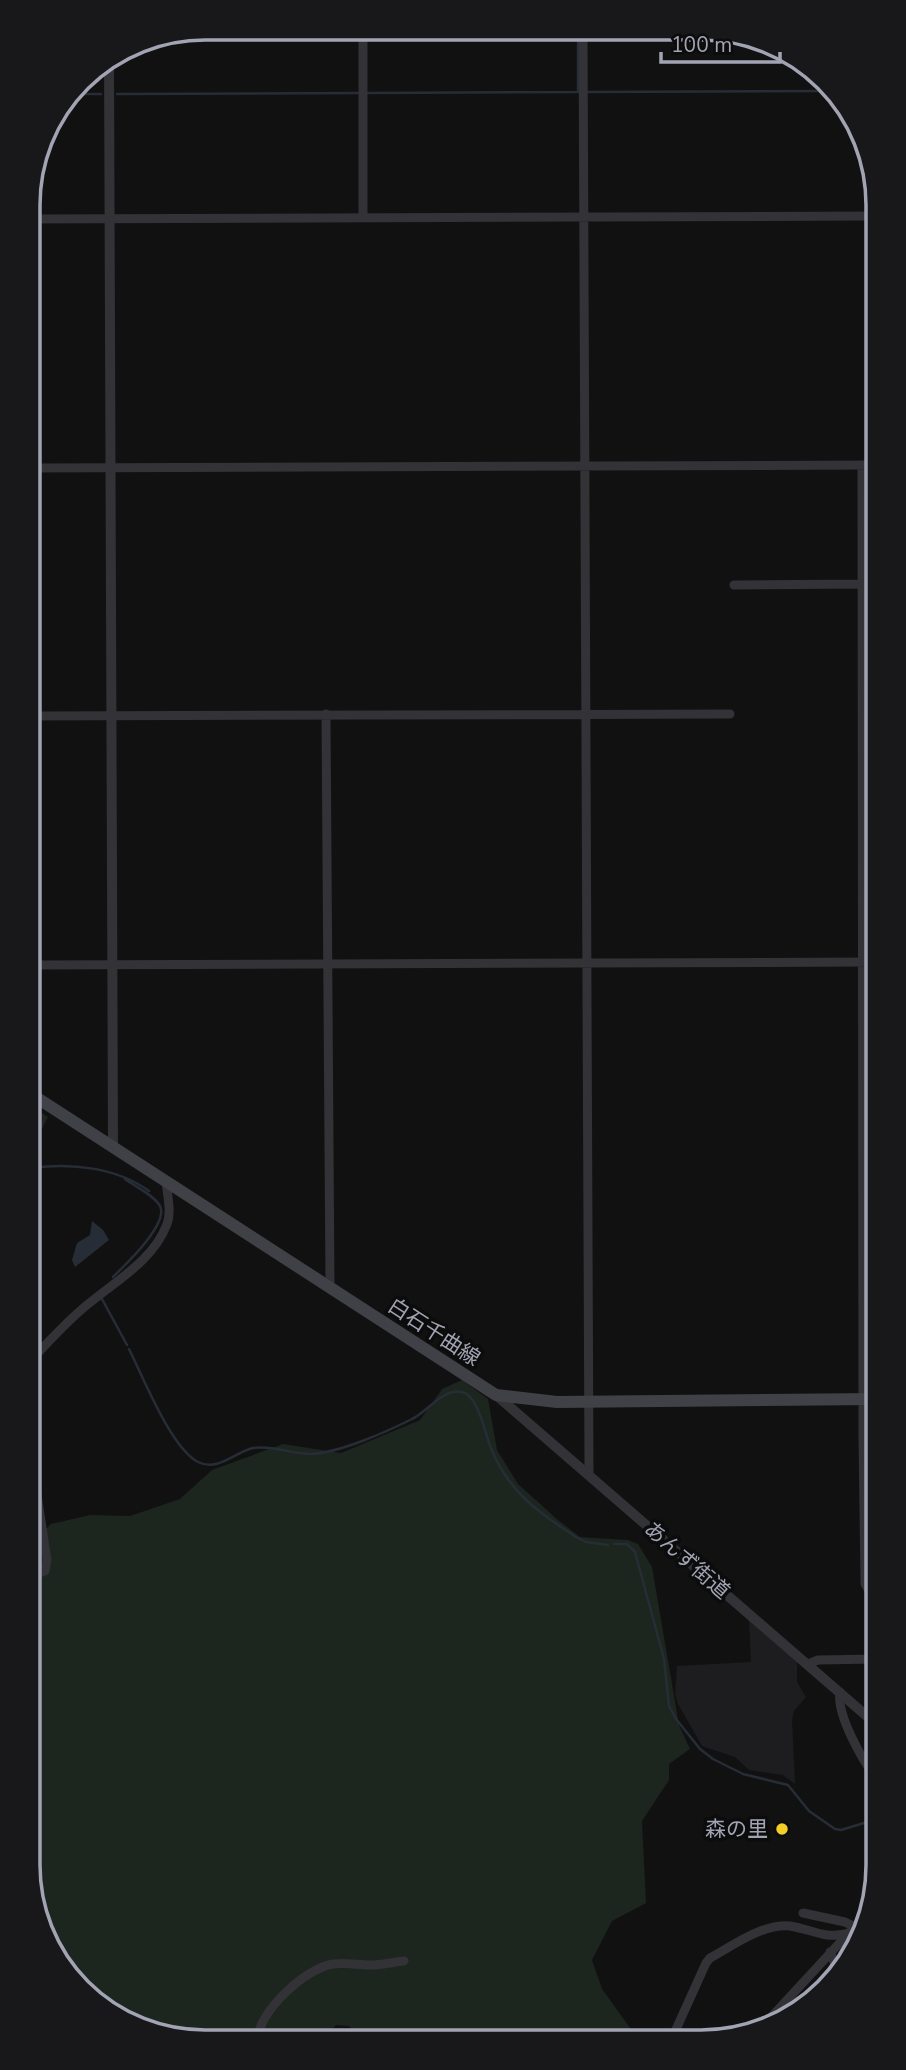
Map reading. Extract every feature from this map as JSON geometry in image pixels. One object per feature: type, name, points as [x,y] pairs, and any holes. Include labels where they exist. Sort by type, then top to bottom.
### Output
[{"type":"main road","name":"白石千曲線","points":[[40,1099],[496,1395],[557,1402],[865,1399]]},
{"type":"street","points":[[583,40],[589,1474]]},
{"type":"street","points":[[363,41],[363,218]]},
{"type":"street","points":[[109,72],[113,1146]]},
{"type":"street","points":[[41,219],[866,216]]},
{"type":"street","points":[[862,465],[862,962],[865,1150]]},
{"type":"street","points":[[41,468],[866,465]]},
{"type":"street","points":[[734,585],[862,584]]},
{"type":"street","points":[[326,714],[331,1287]]},
{"type":"street","points":[[41,716],[730,714]]},
{"type":"street","points":[[41,965],[866,962]]},
{"type":"street","points":[[40,1351],[90,1302],[118,1283],[157,1243],[170,1212],[166,1181]]},
{"type":"street","name":"あんず街道","points":[[496,1395],[865,1714]]},
{"type":"street","points":[[40,1516],[47,1560],[45,1572],[40,1573]]},
{"type":"street","points":[[808,1664],[818,1660],[865,1659]]},
{"type":"street","points":[[840,1692],[839,1702],[850,1733],[865,1762]]},
{"type":"street","points":[[803,1913],[845,1922],[852,1929]]},
{"type":"street","points":[[676,2030],[710,1958],[759,1931],[777,1926],[793,1926],[828,1935],[852,1930]]},
{"type":"street","points":[[776,2012],[851,1932]]},
{"type":"street","points":[[830,1952],[834,1962]]},
{"type":"street","points":[[258,2030],[276,2003],[305,1976],[332,1964],[375,1965],[404,1961]]},
{"type":"shaded area","points":[[40,1112],[48,1117],[40,1132]]},
{"type":"shaded area","points":[[92,1221],[103,1230],[109,1240],[75,1267],[72,1260],[77,1243],[90,1235]]},
{"type":"shaded area","points":[[462,1380],[488,1399],[497,1450],[518,1484],[558,1520],[580,1537],[628,1540],[638,1544],[652,1567],[679,1725],[690,1749],[669,1764],[669,1780],[642,1821],[646,1903],[612,1921],[592,1960],[602,1989],[632,2030],[352,2030],[349,2026],[336,2025],[332,2030],[205,2030],[173,2027],[132,2013],[96,1989],[81,1974],[57,1938],[46,1907],[40,1865],[40,1535],[51,1524],[90,1515],[130,1516],[180,1499],[212,1470],[283,1444],[341,1453],[420,1420],[442,1389]]},
{"type":"shaded area","points":[[749,1620],[797,1661],[797,1682],[806,1697],[794,1711],[792,1720],[795,1784],[783,1775],[749,1770],[735,1757],[702,1746],[675,1694],[677,1666],[751,1662]]},
{"type":"waterway","points":[[367,93],[578,92],[578,40]]},
{"type":"waterway","points":[[587,92],[819,91]]},
{"type":"waterway","points":[[117,94],[359,93]]},
{"type":"waterway","points":[[84,94],[101,94]]},
{"type":"waterway","points":[[40,1167],[77,1167],[108,1172],[149,1191]]},
{"type":"waterway","points":[[113,1277],[144,1244],[161,1214],[160,1206],[153,1198],[125,1179]]},
{"type":"waterway","points":[[102,1299],[127,1345]]},
{"type":"waterway","points":[[129,1349],[159,1411],[178,1442],[198,1462],[212,1465],[253,1448],[311,1454],[335,1450],[376,1436],[418,1416],[442,1397],[462,1392],[468,1395],[477,1408],[492,1451],[517,1491],[576,1537],[586,1542],[608,1545]]},
{"type":"waterway","points":[[614,1544],[627,1544],[635,1552],[664,1659],[669,1706],[700,1749],[713,1759],[743,1774],[788,1785],[809,1811],[835,1829],[841,1830],[865,1823]]},
{"type":"place","name":"森の里","points":[[782,1829]]}]
